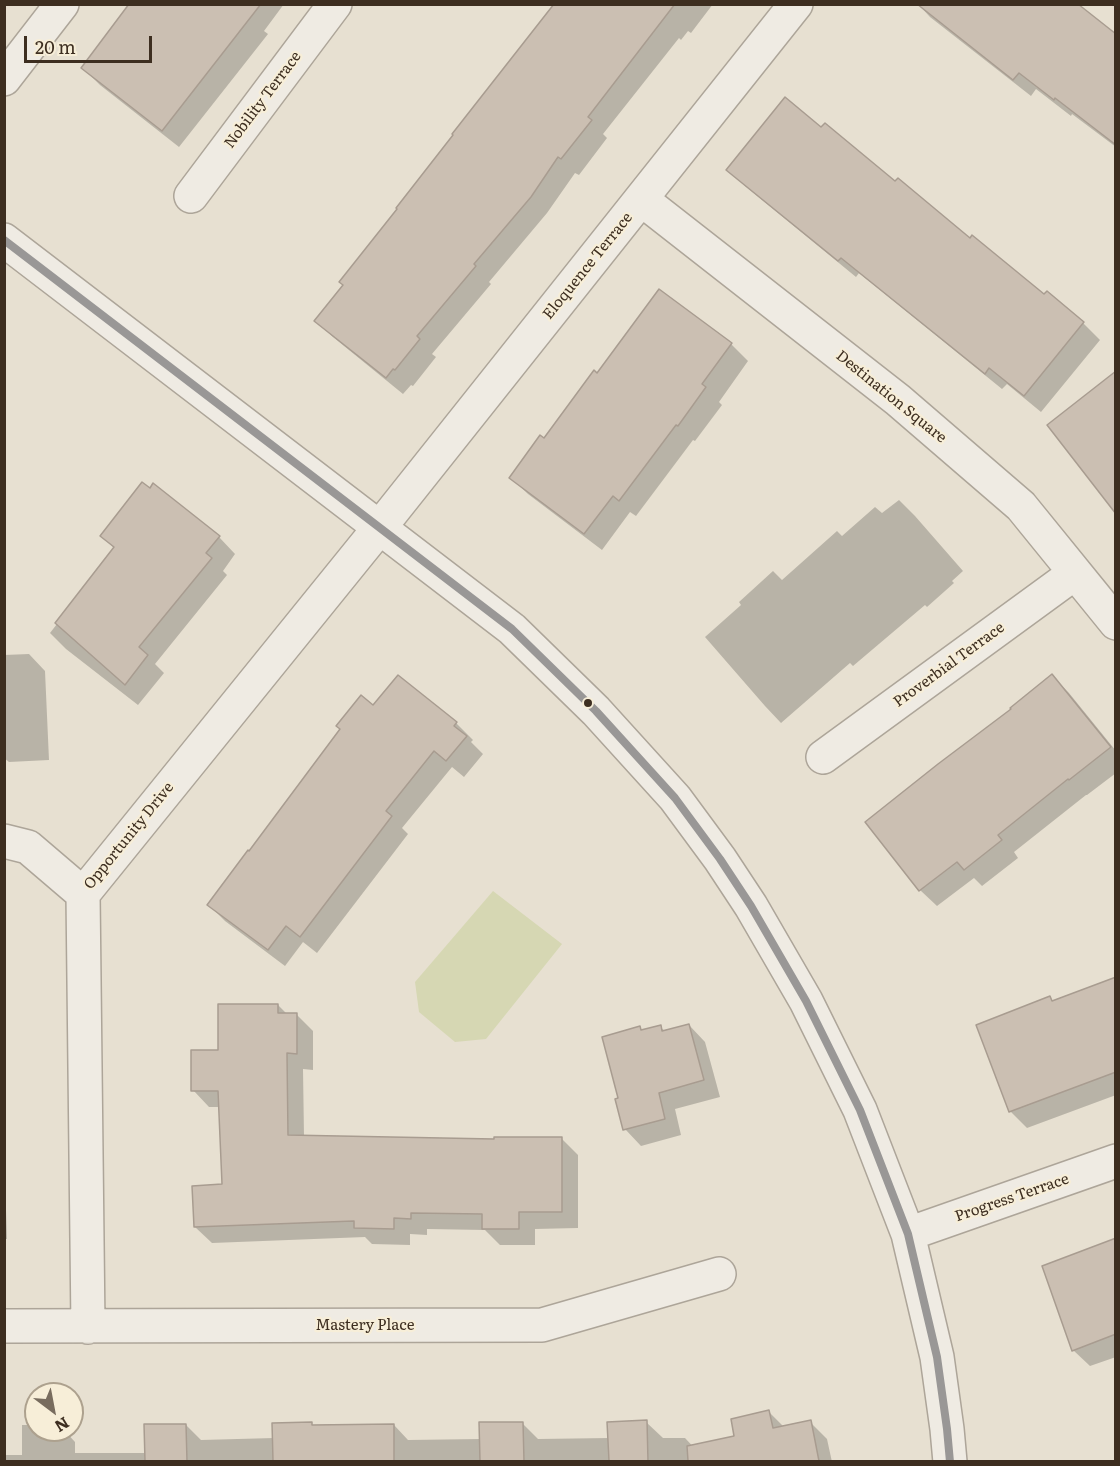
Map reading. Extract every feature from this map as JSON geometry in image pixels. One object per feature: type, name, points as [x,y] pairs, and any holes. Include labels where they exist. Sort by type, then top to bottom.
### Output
[{"type":"street","points":[[4,79],[62,4]]},
{"type":"street","name":"Nobility Terrace","points":[[191,196],[335,4]]},
{"type":"street","name":"Eloquence Terrace","points":[[380,527],[796,4]]},
{"type":"street","name":"Destination Square","points":[[641,198],[898,400],[1021,506],[1116,623]]},
{"type":"street","points":[[4,240],[512,629],[596,711],[675,798],[751,906],[806,1001],[860,1110],[908,1234],[937,1358],[950,1461]]},
{"type":"street","name":"Opportunity Drive","points":[[88,1326],[83,894],[380,527]]},
{"type":"street","name":"Proverbial Terrace","points":[[824,757],[1075,573]]},
{"type":"street","points":[[4,842],[28,847],[83,894]]},
{"type":"street","name":"Progress Terrace","points":[[908,1234],[1116,1161]]},
{"type":"street","name":"Mastery Place","points":[[4,1326],[542,1326],[719,1274]]},
{"type":"green space","points":[[493,891],[562,944],[486,1039],[455,1042],[419,1012],[415,982]]},
{"type":"building","points":[[129,4],[261,4],[162,131],[81,68]]},
{"type":"building","points":[[554,4],[675,4],[588,117],[592,120],[561,159],[558,157],[531,197],[474,264],[476,266],[417,336],[420,339],[386,378],[314,321],[343,285],[339,282]]},
{"type":"building","points":[[917,4],[1078,4],[1116,34],[1116,145],[1019,73],[1013,80]]},
{"type":"building","points":[[785,97],[821,127],[825,123],[895,181],[898,178],[970,238],[972,235],[1044,294],[1047,291],[1084,322],[1024,396],[989,368],[985,374],[841,258],[838,261],[726,170]]},
{"type":"building","points":[[659,289],[732,343],[702,384],[706,387],[678,426],[676,425],[619,501],[613,496],[584,534],[509,478],[540,435],[544,438],[594,370],[597,373]]},
{"type":"building","points":[[1116,371],[1116,514],[1047,425]]},
{"type":"building","points":[[142,482],[150,488],[153,483],[220,536],[206,553],[212,558],[139,647],[148,655],[125,685],[55,623],[114,547],[100,536]]},
{"type":"building","points":[[1052,674],[1111,747],[998,835],[1002,840],[964,870],[957,862],[919,891],[865,822],[1011,709]]},
{"type":"building","points":[[398,675],[457,722],[454,726],[467,736],[446,761],[434,751],[386,811],[392,816],[300,937],[286,926],[268,950],[207,905],[340,729],[336,726],[361,695],[373,705]]},
{"type":"building","points":[[1116,977],[1116,1072],[1009,1112],[976,1025],[1050,996],[1052,1001]]},
{"type":"building","points":[[218,1004],[278,1004],[278,1013],[297,1013],[297,1054],[287,1053],[288,1135],[494,1139],[494,1137],[562,1137],[562,1212],[519,1212],[519,1229],[482,1229],[482,1214],[411,1213],[411,1219],[394,1218],[394,1229],[354,1228],[354,1221],[194,1227],[192,1186],[222,1184],[218,1091],[191,1091],[191,1050],[218,1050]]},
{"type":"building","points":[[689,1024],[704,1080],[659,1093],[665,1119],[623,1130],[615,1099],[618,1098],[602,1037],[640,1026],[641,1030],[661,1025],[662,1031]]},
{"type":"building","points":[[1116,1238],[1116,1334],[1072,1351],[1042,1266]]},
{"type":"building","points":[[769,1410],[773,1428],[811,1420],[819,1461],[688,1461],[687,1446],[734,1436],[731,1419]]},
{"type":"building","points":[[647,1420],[648,1461],[609,1461],[607,1422]]},
{"type":"building","points":[[312,1422],[312,1425],[394,1424],[394,1461],[273,1461],[272,1423]]},
{"type":"building","points":[[479,1422],[523,1422],[524,1461],[480,1461]]},
{"type":"building","points":[[144,1424],[186,1424],[187,1461],[145,1461]]},
{"type":"transit line","points":[[4,240],[512,629],[596,711],[675,798],[751,906],[806,1001],[860,1110],[908,1234],[937,1357],[950,1462]]}]
